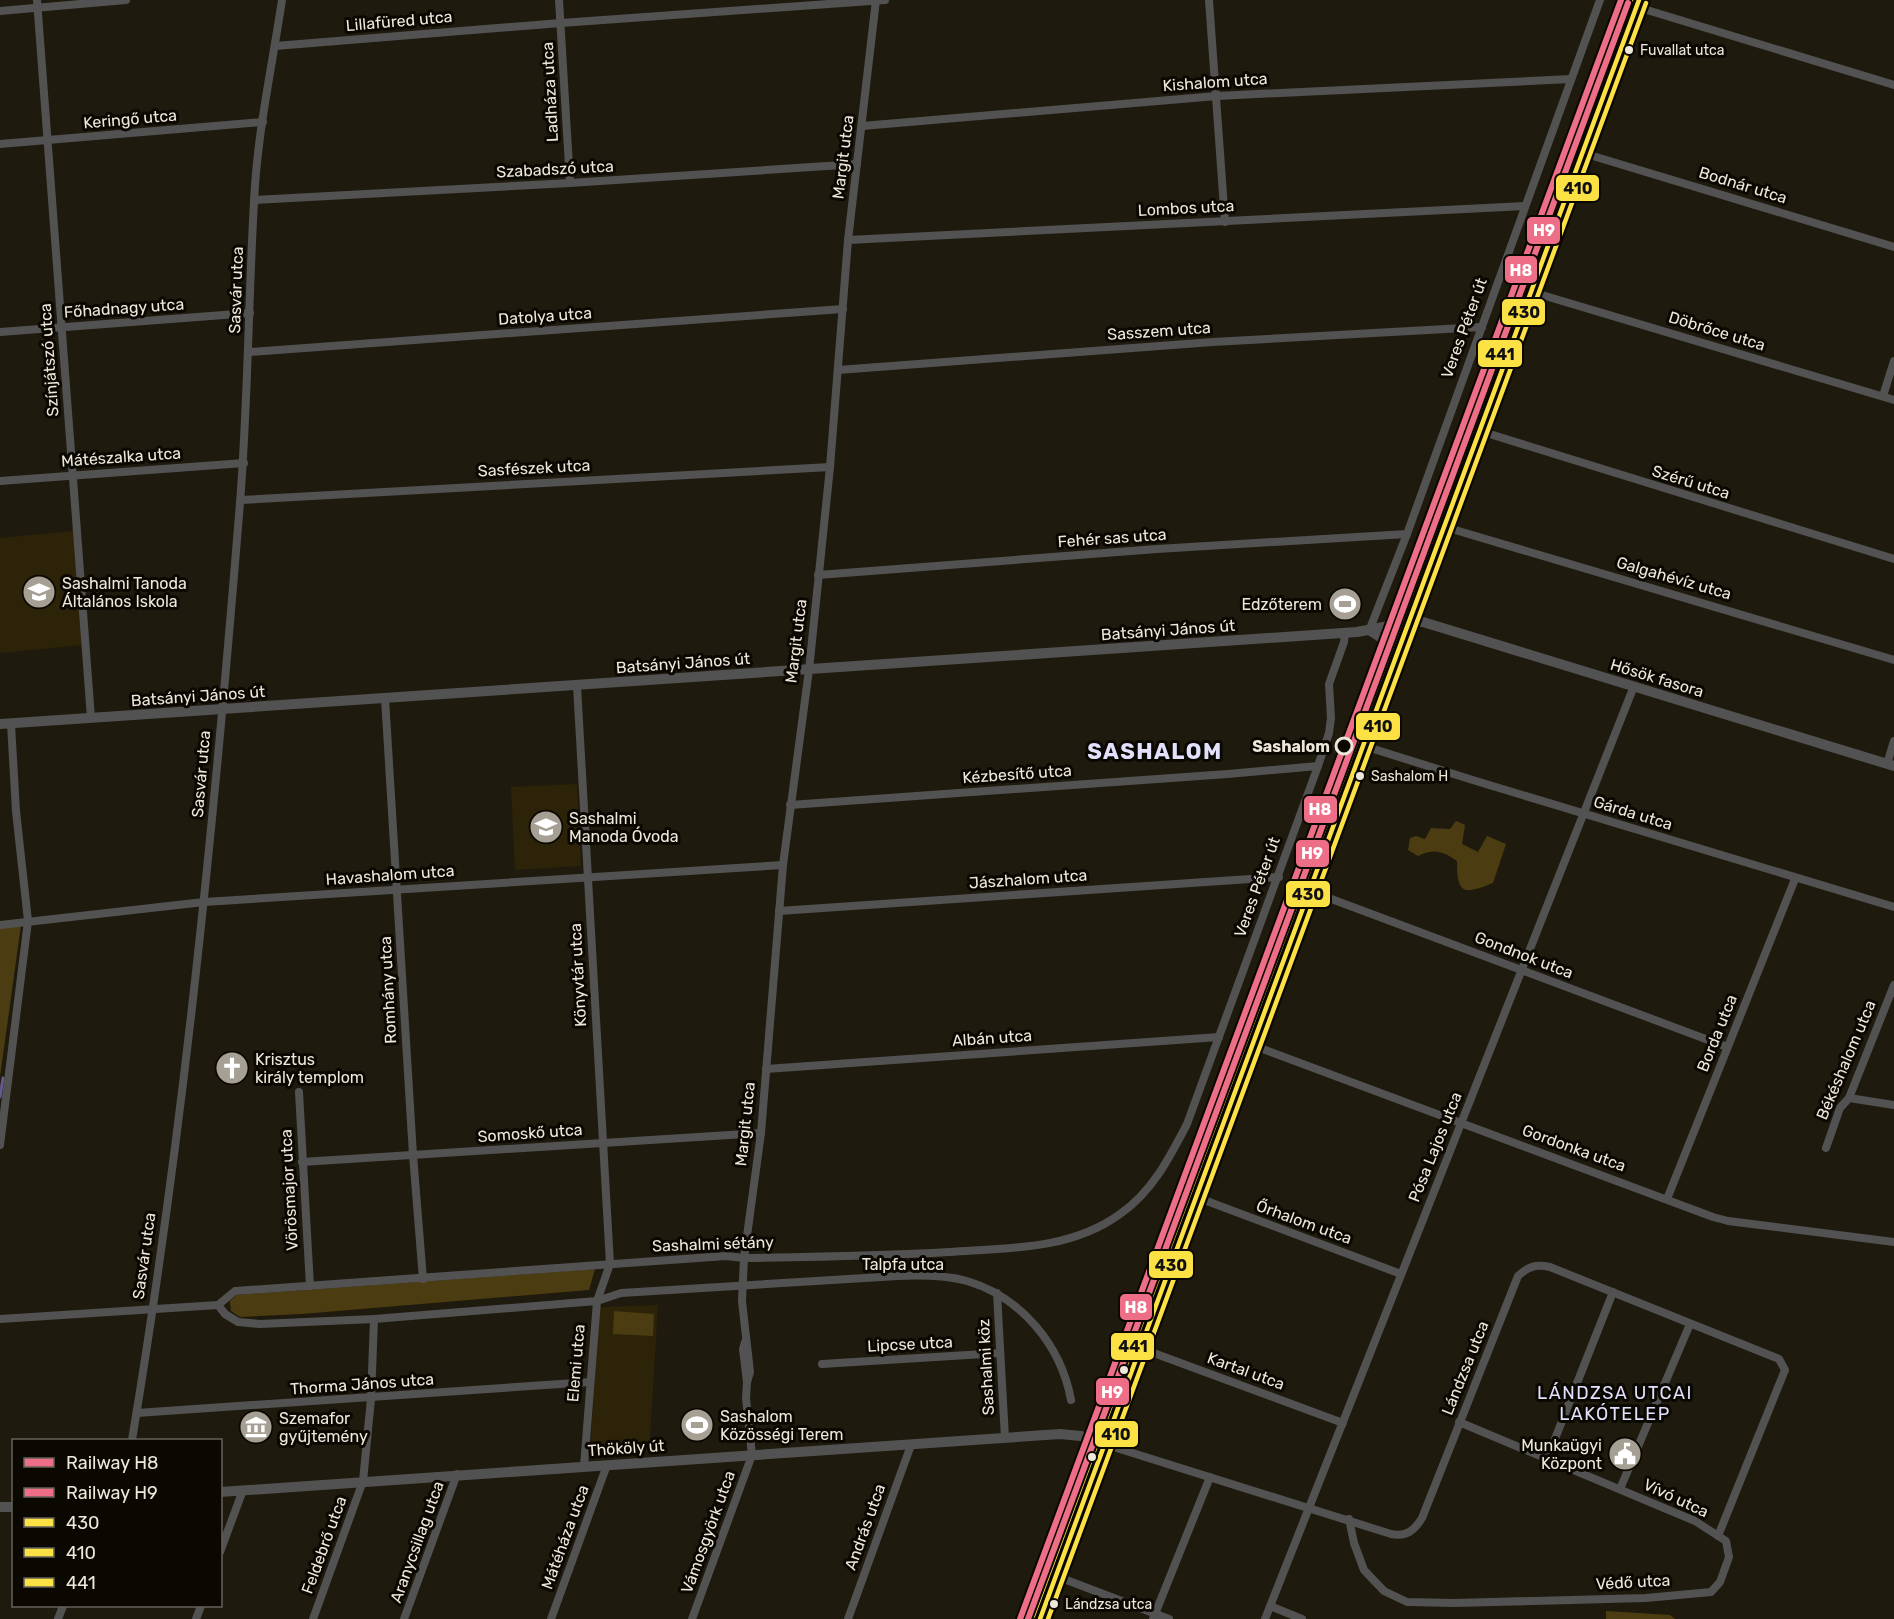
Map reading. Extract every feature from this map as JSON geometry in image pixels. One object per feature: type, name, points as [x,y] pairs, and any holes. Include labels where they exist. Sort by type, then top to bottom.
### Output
[{"type":"main road","points":[[1040,1619],[1638,3]]},
{"type":"street","points":[[0,11],[37,4],[126,0]]},
{"type":"street","name":"Sasvár utca","points":[[132,1439],[181,1107],[204,902],[244,463],[254,200],[263,122],[282,0]]},
{"type":"street","name":"Ladháza utca","points":[[559,0],[570,183]]},
{"type":"street","name":"Margit utca","points":[[752,1455],[746,1398],[747,1382],[742,1349],[746,1342],[742,1301],[744,1258],[760,1133],[783,865],[809,670],[830,467],[848,240],[876,0]]},
{"type":"street","name":"Lillafüred utca","points":[[275,46],[561,22],[885,0]]},
{"type":"street","points":[[1209,0],[1225,222]]},
{"type":"street","name":"Veres Péter út","points":[[1369,631],[1407,534],[1599,0]]},
{"type":"street","points":[[1638,3],[1894,85]]},
{"type":"street","name":"Színjátszó utca","points":[[37,4],[91,718]]},
{"type":"street","name":"Kishalom utca","points":[[862,126],[1217,96],[1571,79]]},
{"type":"street","name":"Keringő utca","points":[[0,144],[263,122]]},
{"type":"street","name":"Bodnár utca","points":[[1583,153],[1894,247]]},
{"type":"street","name":"Szabadszó utca","points":[[254,200],[570,183],[857,164]]},
{"type":"street","name":"Lombos utca","points":[[848,240],[1525,206]]},
{"type":"street","name":"Döbrőce utca","points":[[1532,292],[1894,400]]},
{"type":"street","name":"Datolya utca","points":[[249,352],[843,309]]},
{"type":"street","name":"Főhadnagy utca","points":[[0,332],[250,313]]},
{"type":"street","name":"Sasszem utca","points":[[838,370],[1213,342],[1482,327]]},
{"type":"street","points":[[1883,396],[1894,361]]},
{"type":"street","name":"Szérű utca","points":[[1480,431],[1894,559]]},
{"type":"street","name":"Mátészalka utca","points":[[0,481],[244,463]]},
{"type":"street","name":"Sasfészek utca","points":[[241,500],[830,467]]},
{"type":"street","name":"Galgahévíz utca","points":[[1445,527],[1894,660]]},
{"type":"street","name":"Fehér sas utca","points":[[818,575],[1157,549],[1407,534]]},
{"type":"street","name":"Hősök fasora","points":[[1369,631],[1410,622],[1427,622],[1891,765]]},
{"type":"street","points":[[1369,631],[1399,650]]},
{"type":"street","name":"Batsányi János út","points":[[5,724],[1369,631]]},
{"type":"street","name":"Veres Péter út","points":[[1175,1147],[1187,1124],[1279,877],[1329,733],[1331,718],[1329,684],[1345,633]]},
{"type":"street","name":"Könyvtár utca","points":[[577,686],[610,1264]]},
{"type":"street","name":"Pósa Lajos utca","points":[[1265,1619],[1634,686]]},
{"type":"street","name":"Romhány utca","points":[[385,698],[413,1155],[423,1279]]},
{"type":"street","points":[[0,1145],[28,921],[5,724]]},
{"type":"street","points":[[1891,765],[1894,741]]},
{"type":"street","name":"Gárda utca","points":[[1364,746],[1795,879],[1894,907]]},
{"type":"street","name":"Kézbesítő utca","points":[[790,805],[1318,766]]},
{"type":"street","name":"Havashalom utca","points":[[0,925],[204,902],[783,865]]},
{"type":"street","name":"Jászhalom utca","points":[[779,911],[1279,877]]},
{"type":"street","name":"Borda utca","points":[[1667,1199],[1795,879]]},
{"type":"street","name":"Gondnok utca","points":[[1310,891],[1727,1047]]},
{"type":"street","name":"Békéshalom utca","points":[[1826,1148],[1840,1108],[1849,1098],[1894,985]]},
{"type":"street","name":"Albán utca","points":[[766,1069],[1219,1036]]},
{"type":"street","name":"Gordonka utca","points":[[1252,1045],[1697,1212],[1728,1221],[1894,1242]]},
{"type":"street","name":"Vörösmajor utca","points":[[299,1092],[310,1286]]},
{"type":"street","points":[[1849,1098],[1894,1105]]},
{"type":"street","name":"Somoskő utca","points":[[302,1162],[760,1133]]},
{"type":"street","name":"Sashalmi sétány","points":[[0,1319],[218,1305],[235,1292],[610,1264],[726,1256],[744,1258],[897,1255],[1032,1247],[1080,1236],[1108,1222],[1131,1206],[1157,1177],[1175,1147]]},
{"type":"street","name":"Őrhalom utca","points":[[1196,1197],[1401,1274]]},
{"type":"street","points":[[897,1255],[898,1276]]},
{"type":"street","name":"Elemi utca","points":[[584,1466],[597,1300],[610,1264]]},
{"type":"street","name":"Lándzsa utca","points":[[1104,1444],[1404,1535],[1413,1530],[1422,1518],[1518,1276],[1527,1268],[1539,1264],[1779,1359],[1785,1370],[1718,1536]]},
{"type":"street","name":"Talpfa utca","points":[[744,1285],[931,1276],[956,1279],[997,1293],[1026,1316],[1051,1348],[1064,1372],[1071,1400]]},
{"type":"street","points":[[218,1305],[225,1314],[238,1323],[260,1324],[374,1319],[597,1300],[621,1293],[744,1285]]},
{"type":"street","points":[[1547,1459],[1613,1292]]},
{"type":"street","name":"Sashalmi köz","points":[[997,1293],[1005,1438]]},
{"type":"street","name":"Feldebrő utca","points":[[313,1619],[363,1481],[371,1399],[374,1319]]},
{"type":"street","name":"Vívó utca","points":[[1620,1489],[1690,1324]]},
{"type":"street","name":"Kartal utca","points":[[1140,1348],[1342,1423]]},
{"type":"street","name":"Lipcse utca","points":[[822,1364],[1000,1353]]},
{"type":"street","name":"Thorma János utca","points":[[137,1413],[371,1399],[590,1382]]},
{"type":"street","name":"Vívó utca","points":[[1459,1422],[1695,1521],[1718,1536]]},
{"type":"street","name":"Thököly út","points":[[222,1492],[1060,1434],[1077,1435],[1104,1444]]},
{"type":"street","name":"András utca","points":[[848,1619],[911,1444]]},
{"type":"street","name":"Vámosgyörk utca","points":[[692,1619],[752,1455]]},
{"type":"street","name":"Mátéháza utca","points":[[551,1619],[608,1465]]},
{"type":"street","name":"Aranycsillag utca","points":[[404,1619],[457,1474]]},
{"type":"street","points":[[1154,1616],[1210,1477]]},
{"type":"street","points":[[222,1547],[243,1490]]},
{"type":"street","name":"Védő utca","points":[[1349,1519],[1354,1543],[1364,1570],[1380,1592],[1400,1600],[1435,1603],[1646,1598],[1711,1592],[1720,1582],[1729,1557],[1725,1541],[1718,1536]]},
{"type":"street","points":[[1056,1576],[1154,1616],[1169,1619]]},
{"type":"street","points":[[1270,1606],[1302,1619]]},
{"type":"shaded area","name":"Sashalmi Tanoda Általános Iskola","points":[[73,531],[83,645],[0,653],[0,538]]},
{"type":"shaded area","name":"Sashalmi Manoda Óvoda","points":[[577,784],[581,866],[515,870],[511,787]]},
{"type":"shaded area","points":[[1456,821],[1465,825],[1462,844],[1478,852],[1487,836],[1506,844],[1493,883],[1475,889],[1464,889],[1458,880],[1457,861],[1438,852],[1418,856],[1408,850],[1410,838],[1416,836],[1425,839],[1431,828],[1450,829]]},
{"type":"shaded area","points":[[21,925],[0,1077],[0,928]]},
{"type":"shaded area","points":[[595,1269],[589,1290],[302,1314],[240,1317],[231,1311],[230,1301],[237,1295]]},
{"type":"shaded area","points":[[658,1305],[649,1452],[590,1450],[600,1307]]},
{"type":"shaded area","points":[[614,1311],[654,1314],[653,1336],[613,1334]]},
{"type":"shaded area","points":[[1606,1611],[1670,1615],[1675,1619],[1606,1619]]},
{"type":"waterway","points":[[0,1097],[3,1078]]},
{"type":"rail line","name":"H8","points":[[1020,1619],[1621,0]]},
{"type":"rail line","name":"H9","points":[[1028,1619],[1628,3]]},
{"type":"transit line","name":"441","points":[[1033,1616],[1631,0]]},
{"type":"transit line","name":"430","points":[[1040,1619],[1639,0]]},
{"type":"transit line","name":"410","points":[[1048,1619],[1646,3]]},
{"type":"place","name":"Fuvallat utca","points":[[1629,50]]},
{"type":"place","name":"Sashalmi Tanoda Általános Iskola","points":[[39,592]]},
{"type":"place","name":"Edzőterem","points":[[1345,604]]},
{"type":"place","name":"Sashalom","points":[[1344,746]]},
{"type":"place","name":"Sashalom H","points":[[1360,776]]},
{"type":"place","name":"Sashalmi Manoda Óvoda","points":[[546,827]]},
{"type":"place","name":"Krisztus király templom","points":[[232,1068]]},
{"type":"place","name":"Sashalom Közösségi Terem","points":[[697,1425]]},
{"type":"place","name":"Szemafor gyűjtemény","points":[[256,1427]]},
{"type":"place","name":"Munkaügyi Központ","points":[[1625,1454]]},
{"type":"place","name":"Lándzsa utca","points":[[1054,1604]]},
{"type":"district","name":"SASHALOM","points":[[1155,751]]},
{"type":"district","name":"LÁNDZSA UTCAI LAKÓTELEP","points":[[1615,1403]]}]
